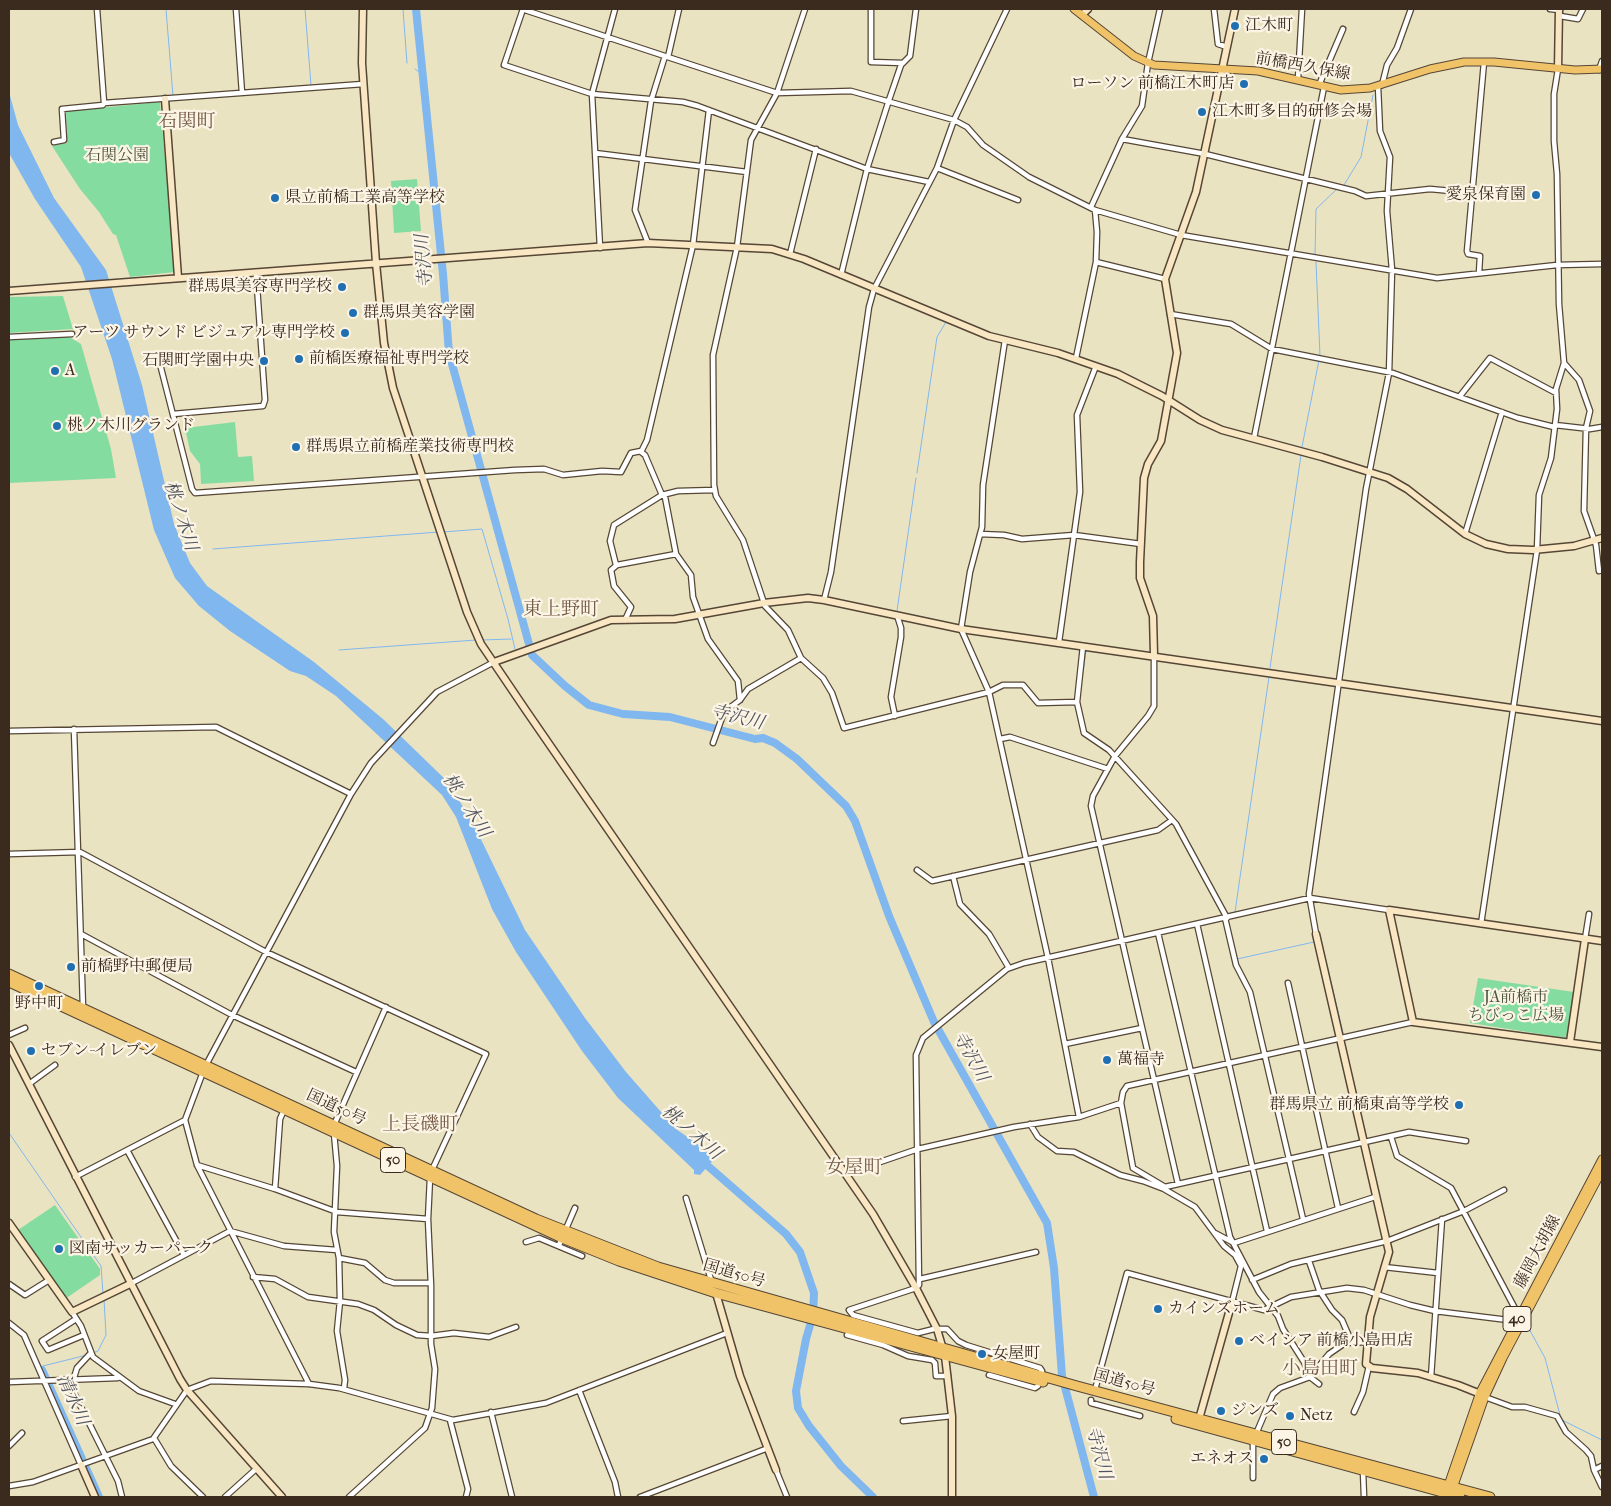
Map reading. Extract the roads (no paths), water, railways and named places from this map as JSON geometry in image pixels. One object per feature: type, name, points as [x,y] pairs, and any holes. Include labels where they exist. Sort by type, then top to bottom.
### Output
[{"type":"highway","name":"国道50号","points":[[9,974],[82,1012]]},
{"type":"highway","name":"国道50号","points":[[9,982],[82,1012],[205,1068],[562,1238],[651,1272],[716,1293],[835,1321],[1450,1493]]},
{"type":"highway","name":"国道50号","points":[[205,1068],[284,1110],[334,1128]]},
{"type":"highway","name":"国道50号","points":[[562,1238],[650,1264],[788,1309]]},
{"type":"highway","name":"国道50号","points":[[1078,1389],[1199,1419],[1363,1471],[1450,1493],[1490,1497]]},
{"type":"main road","name":"前橋西久保線","points":[[1074,9],[1134,56],[1148,63],[1166,67],[1258,71],[1321,86],[1353,90],[1380,85],[1439,66],[1484,62],[1558,69],[1601,70]]},
{"type":"main road","name":"藤岡大胡線","points":[[1450,1493],[1482,1395],[1518,1318],[1602,1159]]},
{"type":"main road","name":"藤岡大胡線","points":[[1482,1395],[1602,1171]]},
{"type":"street","points":[[97,9],[104,103]]},
{"type":"street","points":[[236,9],[242,93]]},
{"type":"street","points":[[363,9],[363,84],[376,262],[388,366],[421,476],[466,612],[477,636],[494,662],[743,1028],[873,1214],[916,1288],[937,1329],[944,1351],[952,1416],[952,1497]]},
{"type":"street","points":[[929,182],[867,169],[756,126],[683,102],[651,101],[592,94],[504,65],[522,9],[777,93],[851,91],[954,120],[967,127],[983,145],[1029,177],[1093,208],[1181,235],[1437,278],[1557,265],[1602,264]]},
{"type":"street","points":[[600,248],[592,94],[615,9]]},
{"type":"street","points":[[648,243],[635,210],[651,101],[666,57],[679,9]]},
{"type":"street","points":[[805,9],[777,93],[756,126],[751,140],[737,247],[713,355],[714,490],[720,504],[744,540],[755,569],[764,603],[788,630],[801,658],[823,678],[832,693],[844,728],[989,692],[1003,685],[1022,685],[1038,703],[1076,702]]},
{"type":"street","points":[[872,9],[870,62],[903,63]]},
{"type":"street","points":[[841,275],[867,169],[888,100],[903,63],[910,56],[916,9]]},
{"type":"street","points":[[824,600],[831,572],[869,307],[874,289],[937,168],[954,120],[1007,9]]},
{"type":"street","points":[[1082,15],[1088,9]]},
{"type":"street","points":[[1076,358],[1096,262],[1098,232],[1093,208],[1122,139],[1142,106],[1148,63],[1160,9]]},
{"type":"street","points":[[1214,9],[1218,44],[1227,47]]},
{"type":"street","points":[[1178,1184],[1091,806],[1093,796],[1102,784],[1115,756],[1154,706],[1153,616],[1140,578],[1140,544],[1144,478],[1148,464],[1161,441],[1177,350],[1165,279],[1196,192],[1235,9]]},
{"type":"street","points":[[1298,79],[1302,9]]},
{"type":"street","points":[[1354,1412],[1363,1392],[1368,1366],[1366,1364],[1370,1317],[1389,1252],[1308,899],[1369,472],[1389,372],[1392,270],[1387,194],[1390,157],[1380,131],[1380,85],[1387,64],[1397,48],[1411,9]]},
{"type":"street","points":[[1550,9],[1578,19],[1583,9]]},
{"type":"street","points":[[1481,924],[1537,550],[1539,495],[1551,458],[1556,394],[1564,363],[1557,265],[1557,174],[1553,118],[1558,69],[1560,12]]},
{"type":"street","points":[[1254,438],[1305,180],[1321,86],[1343,29]]},
{"type":"street","points":[[1601,70],[1602,61]]},
{"type":"street","points":[[1479,274],[1480,256],[1468,254],[1467,251],[1484,62]]},
{"type":"street","points":[[54,142],[64,140],[62,109],[103,106],[104,103],[363,84]]},
{"type":"street","points":[[165,99],[172,246],[178,277]]},
{"type":"street","points":[[161,368],[192,490],[195,493],[544,469],[563,475],[602,471],[621,472],[631,453],[641,450],[647,440],[693,245],[709,110]]},
{"type":"street","points":[[1122,139],[1205,154],[1355,191],[1366,196],[1434,189],[1472,193]]},
{"type":"street","points":[[790,254],[816,149]]},
{"type":"street","points":[[595,153],[747,172]]},
{"type":"street","points":[[937,168],[1018,200]]},
{"type":"street","points":[[9,291],[648,243],[772,249],[790,254],[1005,340],[1076,358],[1096,366],[1168,400],[1208,424],[1369,472],[1407,489],[1465,534],[1498,547],[1537,550],[1574,546],[1602,538]]},
{"type":"street","points":[[1096,262],[1165,279]]},
{"type":"street","points":[[173,414],[263,406],[265,400],[256,271]]},
{"type":"street","points":[[1170,314],[1234,325],[1272,349],[1389,372],[1502,412],[1555,426],[1602,427]]},
{"type":"street","points":[[9,337],[72,334]]},
{"type":"street","points":[[1005,340],[983,485],[980,534],[970,572],[961,629],[989,692],[1048,958],[1079,1117]]},
{"type":"street","points":[[1460,396],[1490,358],[1556,394]]},
{"type":"street","points":[[1564,363],[1579,380],[1590,411],[1586,428],[1584,511],[1594,541],[1599,570],[1602,570]]},
{"type":"street","points":[[1059,642],[1081,480],[1077,415],[1096,366]]},
{"type":"street","points":[[1465,534],[1502,412]]},
{"type":"street","points":[[641,450],[645,455],[662,495],[665,496],[676,554],[691,574],[692,591],[712,648],[738,681],[740,700]]},
{"type":"street","points":[[616,565],[610,541],[614,525],[662,495],[678,491],[714,490]]},
{"type":"street","points":[[980,534],[1004,535],[1022,539],[1074,535],[1140,544]]},
{"type":"street","points":[[625,620],[631,607],[614,586],[611,570],[616,565],[676,554]]},
{"type":"street","points":[[309,1384],[197,1165],[185,1120],[205,1068],[232,1015],[351,794],[375,757],[437,692],[494,662],[603,622],[625,620],[656,621],[793,599],[824,600],[961,629],[1154,655],[1602,721]]},
{"type":"street","points":[[895,716],[891,697],[902,628],[897,615]]},
{"type":"street","points":[[1084,646],[1076,702],[1084,733],[1115,756],[1184,835],[1226,918],[1236,965],[1250,992],[1303,1219]]},
{"type":"street","points":[[714,741],[720,717],[740,700],[748,689],[801,658]]},
{"type":"street","points":[[9,731],[216,727],[351,794]]},
{"type":"street","points":[[74,729],[82,1012]]},
{"type":"street","points":[[1000,739],[1012,738],[1108,769]]},
{"type":"street","points":[[917,870],[929,881],[1158,830],[1172,820]]},
{"type":"street","points":[[9,854],[78,852],[266,952],[486,1054],[431,1174],[428,1218],[431,1336],[435,1369],[430,1414],[425,1428],[349,1497]]},
{"type":"street","points":[[953,876],[959,903],[988,934],[1009,968]]},
{"type":"street","points":[[1042,1371],[1040,1368],[958,1341],[950,1330],[937,1329],[918,1333],[853,1315],[849,1310],[916,1288],[920,1279],[917,1052],[921,1041],[928,1034],[1009,968],[1308,899],[1602,941]]},
{"type":"street","points":[[1389,910],[1413,1022]]},
{"type":"street","points":[[1570,1042],[1589,914]]},
{"type":"street","points":[[1197,924],[1267,1231]]},
{"type":"street","points":[[1158,933],[1230,1237],[1252,1280],[1304,1362],[1310,1377],[1320,1384]]},
{"type":"street","points":[[81,934],[232,1015],[356,1072]]},
{"type":"street","points":[[1288,983],[1338,1208]]},
{"type":"street","points":[[344,1388],[345,1380],[337,1331],[340,1301],[339,1258],[334,1232],[337,1212],[337,1166],[334,1128],[356,1072],[386,1007]]},
{"type":"street","points":[[1199,1419],[1241,1266],[1235,1255],[1214,1233],[1195,1207],[1134,1168],[1121,1103],[1123,1092],[1127,1086],[1302,1045],[1413,1022],[1602,1047]]},
{"type":"street","points":[[9,1035],[25,1028]]},
{"type":"street","points":[[1066,1044],[1142,1028]]},
{"type":"street","points":[[9,1045],[12,1058],[29,1084],[75,1177],[186,1390],[282,1497]]},
{"type":"street","points":[[29,1084],[55,1066]]},
{"type":"street","points":[[844,1174],[918,1149],[1030,1124],[1079,1117],[1121,1103]]},
{"type":"street","points":[[275,1189],[280,1119],[284,1110]]},
{"type":"street","points":[[75,1177],[185,1120]]},
{"type":"street","points":[[1030,1124],[1038,1137],[1058,1151],[1074,1152],[1120,1175],[1143,1180],[1164,1188],[1216,1174],[1409,1132],[1466,1141]]},
{"type":"street","points":[[1391,1137],[1397,1156],[1451,1188],[1518,1318]]},
{"type":"street","points":[[127,1150],[184,1255]]},
{"type":"street","points":[[197,1165],[275,1189],[337,1212],[428,1218]]},
{"type":"street","points":[[1252,1280],[1291,1264],[1387,1241],[1464,1211],[1504,1190]]},
{"type":"street","points":[[1214,1233],[1234,1243],[1303,1219],[1376,1197]]},
{"type":"street","points":[[686,1198],[740,1376],[787,1497]]},
{"type":"street","points":[[562,1238],[575,1208]]},
{"type":"street","points":[[1431,1378],[1442,1219]]},
{"type":"street","points":[[9,1223],[72,1312],[84,1335],[90,1354],[118,1378],[139,1391],[175,1404]]},
{"type":"street","points":[[72,1312],[130,1284],[230,1231],[284,1246],[337,1250]]},
{"type":"street","points":[[526,1242],[539,1238],[562,1238],[582,1256]]},
{"type":"street","points":[[920,1279],[1036,1252]]},
{"type":"street","points":[[339,1258],[365,1263],[386,1280],[394,1283],[431,1283]]},
{"type":"street","points":[[1309,1261],[1321,1292],[1332,1310],[1342,1320],[1351,1341]]},
{"type":"street","points":[[1384,1267],[1438,1273]]},
{"type":"street","points":[[1096,1386],[1127,1273],[1264,1310],[1291,1297],[1347,1288],[1376,1294],[1435,1311],[1518,1318]]},
{"type":"street","points":[[253,1277],[275,1279],[308,1297],[340,1301],[374,1310],[396,1325],[417,1335],[431,1336],[454,1333],[489,1337],[516,1327]]},
{"type":"street","points":[[9,1284],[25,1295],[49,1280]]},
{"type":"street","points":[[76,1319],[42,1341],[48,1350],[84,1335]]},
{"type":"street","points":[[9,1324],[24,1335],[83,1464],[95,1497]]},
{"type":"street","points":[[9,1486],[31,1482],[154,1438],[186,1390],[211,1381],[309,1384],[344,1388],[450,1420],[546,1403],[727,1334]]},
{"type":"street","points":[[847,1335],[883,1345],[908,1356],[932,1360],[935,1363],[936,1376],[948,1376]]},
{"type":"street","points":[[1253,1478],[1255,1437],[1273,1394],[1280,1388],[1310,1377],[1329,1354],[1351,1341],[1368,1342]]},
{"type":"street","points":[[90,1354],[80,1364],[73,1380],[72,1391],[118,1481],[122,1497]]},
{"type":"street","points":[[1368,1366],[1418,1373],[1512,1407],[1525,1407],[1557,1416],[1566,1432],[1591,1456],[1594,1470],[1602,1487]]},
{"type":"street","points":[[989,1375],[1035,1388],[1038,1386]]},
{"type":"street","points":[[9,1382],[118,1378]]},
{"type":"street","points":[[579,1390],[615,1482],[618,1497]]},
{"type":"street","points":[[1091,1400],[1091,1403],[1140,1416]]},
{"type":"street","points":[[491,1412],[512,1497]]},
{"type":"street","points":[[903,1421],[952,1416]]},
{"type":"street","points":[[450,1420],[468,1489],[466,1497]]},
{"type":"street","points":[[9,1446],[22,1433]]},
{"type":"street","points":[[154,1438],[171,1466],[203,1497]]},
{"type":"street","points":[[640,1497],[768,1448]]},
{"type":"street","points":[[1594,1470],[1602,1466]]},
{"type":"street","points":[[226,1497],[256,1468]]},
{"type":"street","points":[[1363,1471],[1364,1497]]},
{"type":"water","points":[[9,92],[18,125],[54,198],[106,270],[142,385],[174,524],[190,563],[207,586],[314,662],[383,719],[448,782],[474,825],[525,930],[585,1018],[626,1072],[676,1129],[716,1157],[700,1175],[694,1174],[694,1170],[618,1098],[582,1051],[516,952],[492,909],[456,817],[442,795],[336,696],[306,676],[290,671],[230,631],[199,606],[175,578],[154,530],[112,359],[81,267],[35,199],[9,153]]},
{"type":"waterway","points":[[166,9],[173,96]]},
{"type":"waterway","points":[[305,9],[311,85]]},
{"type":"waterway","points":[[403,9],[407,63]]},
{"type":"waterway","name":"寺沢川","points":[[416,9],[443,274],[449,353],[532,655],[565,686],[589,705],[623,714],[670,717],[755,739],[763,738],[775,743],[797,759],[846,806],[855,821],[889,916],[934,1022],[1047,1223],[1054,1268],[1062,1376],[1094,1497]]},
{"type":"waterway","name":"寺沢川","points":[[415,69],[423,75]]},
{"type":"waterway","points":[[1344,185],[1361,157],[1373,95]]},
{"type":"waterway","points":[[1315,255],[1316,209],[1336,190]]},
{"type":"waterway","points":[[1316,262],[1320,356]]},
{"type":"waterway","points":[[917,473],[937,337],[946,322]]},
{"type":"waterway","points":[[1302,447],[1319,360]]},
{"type":"waterway","points":[[1270,668],[1301,455]]},
{"type":"waterway","points":[[897,611],[916,478]]},
{"type":"waterway","points":[[443,532],[482,529],[515,649]]},
{"type":"waterway","points":[[213,549],[439,532]]},
{"type":"waterway","points":[[482,640],[511,639]]},
{"type":"waterway","points":[[339,650],[476,640]]},
{"type":"waterway","points":[[1082,679],[1086,651]]},
{"type":"waterway","points":[[1180,826],[1227,914],[1235,912],[1269,677]]},
{"type":"waterway","points":[[1079,700],[1086,731],[1116,753]]},
{"type":"waterway","points":[[1228,921],[1237,959],[1314,942]]},
{"type":"waterway","points":[[1321,940],[1343,1033]]},
{"type":"waterway","points":[[1344,1041],[1350,1068]]},
{"type":"waterway","points":[[1353,1081],[1367,1139],[1376,1137]]},
{"type":"waterway","points":[[9,1133],[101,1266],[103,1293]]},
{"type":"waterway","points":[[1394,1140],[1400,1155]]},
{"type":"waterway","name":"桃ノ木川","points":[[701,1160],[786,1234],[800,1252],[814,1293],[813,1315],[806,1339],[796,1391],[798,1408],[809,1426],[841,1466],[873,1497]]},
{"type":"waterway","points":[[1418,1166],[1452,1185],[1464,1207]]},
{"type":"waterway","points":[[1467,1212],[1517,1307]]},
{"type":"waterway","points":[[93,1353],[98,1351],[106,1335],[104,1299]]},
{"type":"waterway","points":[[1527,1325],[1545,1358],[1560,1415]]},
{"type":"waterway","points":[[41,1368],[42,1370],[43,1366],[87,1355]]},
{"type":"waterway","name":"清水川","points":[[42,1370],[99,1497]]},
{"type":"waterway","points":[[1562,1420],[1602,1440]]},
{"type":"place","name":"江木町","points":[[1235,26]]},
{"type":"place","name":"ローソン 前橋江木町店","points":[[1244,84]]},
{"type":"place","name":"江木町多目的研修会場","points":[[1202,112]]},
{"type":"place","name":"愛泉保育園","points":[[1536,195]]},
{"type":"place","name":"県立前橋工業高等学校","points":[[275,198]]},
{"type":"place","name":"群馬県美容専門学校","points":[[342,287]]},
{"type":"place","name":"群馬県美容学園","points":[[353,313]]},
{"type":"place","name":"アーツ サウンド ビジュアル専門学校","points":[[345,333]]},
{"type":"place","name":"前橋医療福祉専門学校","points":[[299,359]]},
{"type":"place","name":"石関町学園中央","points":[[264,361]]},
{"type":"place","name":"A","points":[[55,371]]},
{"type":"place","name":"桃ノ木川グランド","points":[[57,426]]},
{"type":"place","name":"群馬県立前橋産業技術専門校","points":[[296,447]]},
{"type":"place","name":"前橋野中郵便局","points":[[71,967]]},
{"type":"place","name":"野中町","points":[[39,986]]},
{"type":"place","name":"セブン-イレブン","points":[[31,1051]]},
{"type":"place","name":"萬福寺","points":[[1107,1060]]},
{"type":"place","name":"群馬県立 前橋東高等学校","points":[[1459,1105]]},
{"type":"place","name":"図南サッカーパーク","points":[[59,1249]]},
{"type":"place","name":"カインズホーム","points":[[1158,1309]]},
{"type":"place","name":"ベイシア 前橋小島田店","points":[[1239,1341]]},
{"type":"place","name":"女屋町","points":[[982,1354]]},
{"type":"place","name":"ジンズ","points":[[1221,1411]]},
{"type":"place","name":"Netz","points":[[1290,1416]]},
{"type":"place","name":"エネオス","points":[[1264,1459]]},
{"type":"district","name":"石関町","points":[[187,122]]},
{"type":"district","name":"東上野町","points":[[561,610]]},
{"type":"district","name":"上長磯町","points":[[420,1125]]},
{"type":"district","name":"女屋町","points":[[854,1168]]},
{"type":"district","name":"小島田町","points":[[1320,1369]]},
{"type":"park label","name":"石関公園","points":[[117,156]]},
{"type":"park label","name":"JA前橋市 ちびっこ広場","points":[[1516,1007]]}]
